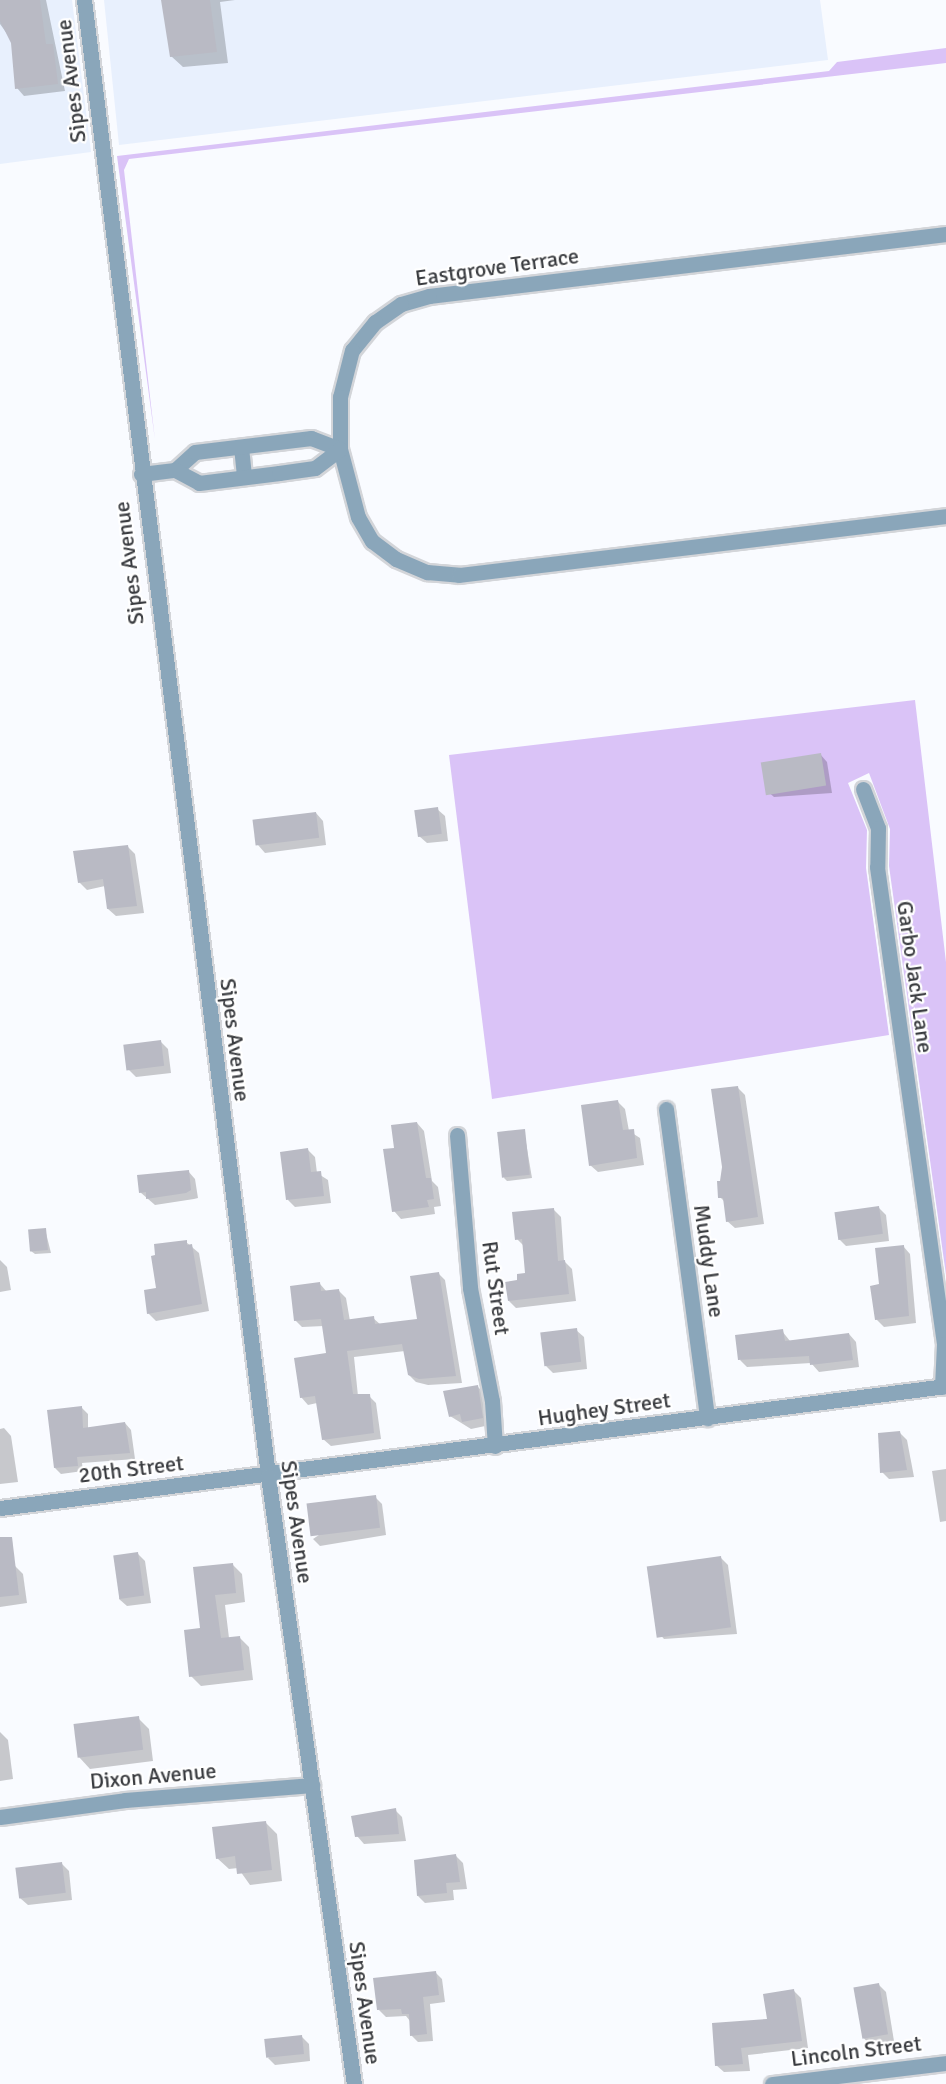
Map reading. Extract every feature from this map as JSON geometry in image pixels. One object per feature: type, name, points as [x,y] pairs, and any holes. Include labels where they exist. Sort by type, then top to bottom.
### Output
[{"type":"street","name":"Sipes Avenue","points":[[84,0],[141,474],[268,1476],[354,2084]]},
{"type":"street","name":"Eastgrove Terrace","points":[[946,234],[429,296],[401,304],[375,322],[352,350],[340,397],[340,449],[358,517],[372,541],[396,559],[427,572],[459,575],[946,516]]},
{"type":"street","points":[[175,470],[195,452],[311,438],[340,449]]},
{"type":"street","points":[[241,447],[244,477]]},
{"type":"street","points":[[141,474],[175,470],[199,483],[315,468],[340,449]]},
{"type":"street","name":"Garbo Jack Lane","points":[[863,789],[878,828],[877,867],[944,1344],[944,1386]]},
{"type":"street","name":"Muddy Lane","points":[[666,1109],[707,1418]]},
{"type":"street","name":"Rut Street","points":[[457,1135],[470,1288],[492,1401],[495,1446]]},
{"type":"street","name":"Hughey Street","points":[[268,1476],[944,1386]]},
{"type":"street","name":"20th Street","points":[[0,1508],[268,1476]]},
{"type":"street","name":"Dixon Avenue","points":[[0,1817],[125,1800],[312,1785]]},
{"type":"street","name":"Lincoln Street","points":[[772,2084],[946,2063]]},
{"type":"shaded area","points":[[0,0],[72,0],[91,152],[0,164]]},
{"type":"shaded area","points":[[104,0],[820,0],[828,60],[119,145]]},
{"type":"shaded area","points":[[946,48],[946,63],[129,159],[124,170],[155,440],[117,156],[829,71],[837,62]]},
{"type":"shaded area","points":[[915,700],[946,962],[946,1275],[889,866],[890,829],[869,773],[848,783],[867,830],[866,868],[889,1035],[492,1099],[449,755]]},
{"type":"building","points":[[0,0],[40,0],[46,44],[53,44],[58,84],[15,89],[11,43],[0,21]]},
{"type":"building","points":[[161,0],[210,0],[217,52],[170,57]]},
{"type":"building","points":[[821,753],[826,786],[766,795],[761,763]]},
{"type":"building","points":[[438,807],[442,834],[418,837],[414,810]]},
{"type":"building","points":[[316,812],[319,838],[256,846],[252,820]]},
{"type":"building","points":[[128,845],[137,906],[107,909],[103,879],[78,883],[73,851]]},
{"type":"building","points":[[161,1040],[164,1066],[126,1070],[123,1045]]},
{"type":"building","points":[[738,1086],[758,1217],[726,1222],[723,1198],[718,1198],[717,1181],[720,1181],[722,1167],[711,1089]]},
{"type":"building","points":[[618,1100],[623,1130],[634,1129],[637,1158],[589,1166],[581,1105]]},
{"type":"building","points":[[417,1122],[426,1178],[431,1178],[434,1199],[427,1200],[429,1207],[392,1212],[383,1149],[394,1148],[391,1125]]},
{"type":"building","points":[[525,1129],[530,1175],[502,1178],[497,1132]]},
{"type":"building","points":[[308,1148],[311,1172],[321,1171],[324,1196],[286,1200],[280,1152]]},
{"type":"building","points":[[189,1170],[191,1190],[186,1193],[146,1199],[146,1192],[139,1193],[137,1175]]},
{"type":"building","points":[[879,1206],[883,1234],[838,1240],[834,1212]]},
{"type":"building","points":[[554,1208],[558,1261],[565,1260],[569,1294],[508,1301],[505,1282],[517,1280],[517,1274],[525,1273],[522,1239],[515,1240],[512,1212]]},
{"type":"building","points":[[46,1228],[48,1250],[30,1251],[28,1230]]},
{"type":"building","points":[[187,1240],[187,1245],[192,1244],[202,1304],[147,1314],[144,1290],[156,1288],[151,1256],[155,1255],[154,1244]]},
{"type":"building","points":[[904,1245],[909,1316],[875,1320],[870,1286],[879,1284],[875,1248]]},
{"type":"building","points":[[439,1272],[456,1376],[419,1379],[408,1375],[402,1344],[347,1351],[353,1394],[370,1394],[374,1433],[322,1440],[315,1396],[300,1398],[294,1358],[326,1353],[321,1319],[294,1321],[290,1286],[320,1282],[321,1291],[339,1289],[344,1320],[374,1316],[375,1324],[417,1319],[410,1276]]},
{"type":"building","points":[[577,1328],[581,1362],[544,1366],[540,1333]]},
{"type":"building","points":[[783,1329],[785,1341],[849,1333],[853,1360],[810,1365],[809,1356],[738,1360],[735,1335]]},
{"type":"building","points":[[478,1385],[483,1418],[462,1422],[460,1414],[449,1417],[443,1391]]},
{"type":"building","points":[[82,1406],[83,1428],[125,1422],[130,1453],[77,1457],[78,1466],[54,1468],[47,1410]]},
{"type":"building","points":[[900,1431],[907,1470],[880,1473],[878,1433]]},
{"type":"building","points":[[376,1495],[380,1528],[311,1536],[307,1504]]},
{"type":"building","points":[[0,1537],[12,1537],[19,1595],[0,1597]]},
{"type":"building","points":[[138,1552],[144,1596],[119,1599],[113,1555]]},
{"type":"building","points":[[721,1556],[731,1627],[657,1638],[647,1566]]},
{"type":"building","points":[[233,1563],[236,1593],[215,1595],[221,1638],[240,1636],[244,1670],[189,1677],[184,1630],[200,1628],[193,1567]]},
{"type":"building","points":[[139,1716],[143,1750],[78,1758],[73,1724]]},
{"type":"building","points":[[396,1808],[399,1834],[355,1837],[351,1816]]},
{"type":"building","points":[[266,1821],[272,1870],[237,1874],[235,1856],[216,1859],[212,1827]]},
{"type":"building","points":[[456,1854],[460,1882],[446,1883],[447,1893],[417,1896],[414,1860]]},
{"type":"building","points":[[62,1862],[66,1893],[19,1898],[15,1868]]},
{"type":"building","points":[[436,1971],[439,1995],[423,1997],[427,2034],[410,2036],[409,2014],[402,2014],[401,2009],[377,2010],[373,1978]]},
{"type":"building","points":[[879,1983],[888,2034],[862,2039],[853,1988]]},
{"type":"building","points":[[794,1989],[802,2041],[741,2048],[743,2064],[715,2066],[712,2023],[767,2019],[763,1994]]},
{"type":"building","points":[[302,2035],[304,2054],[266,2058],[264,2039]]}]
